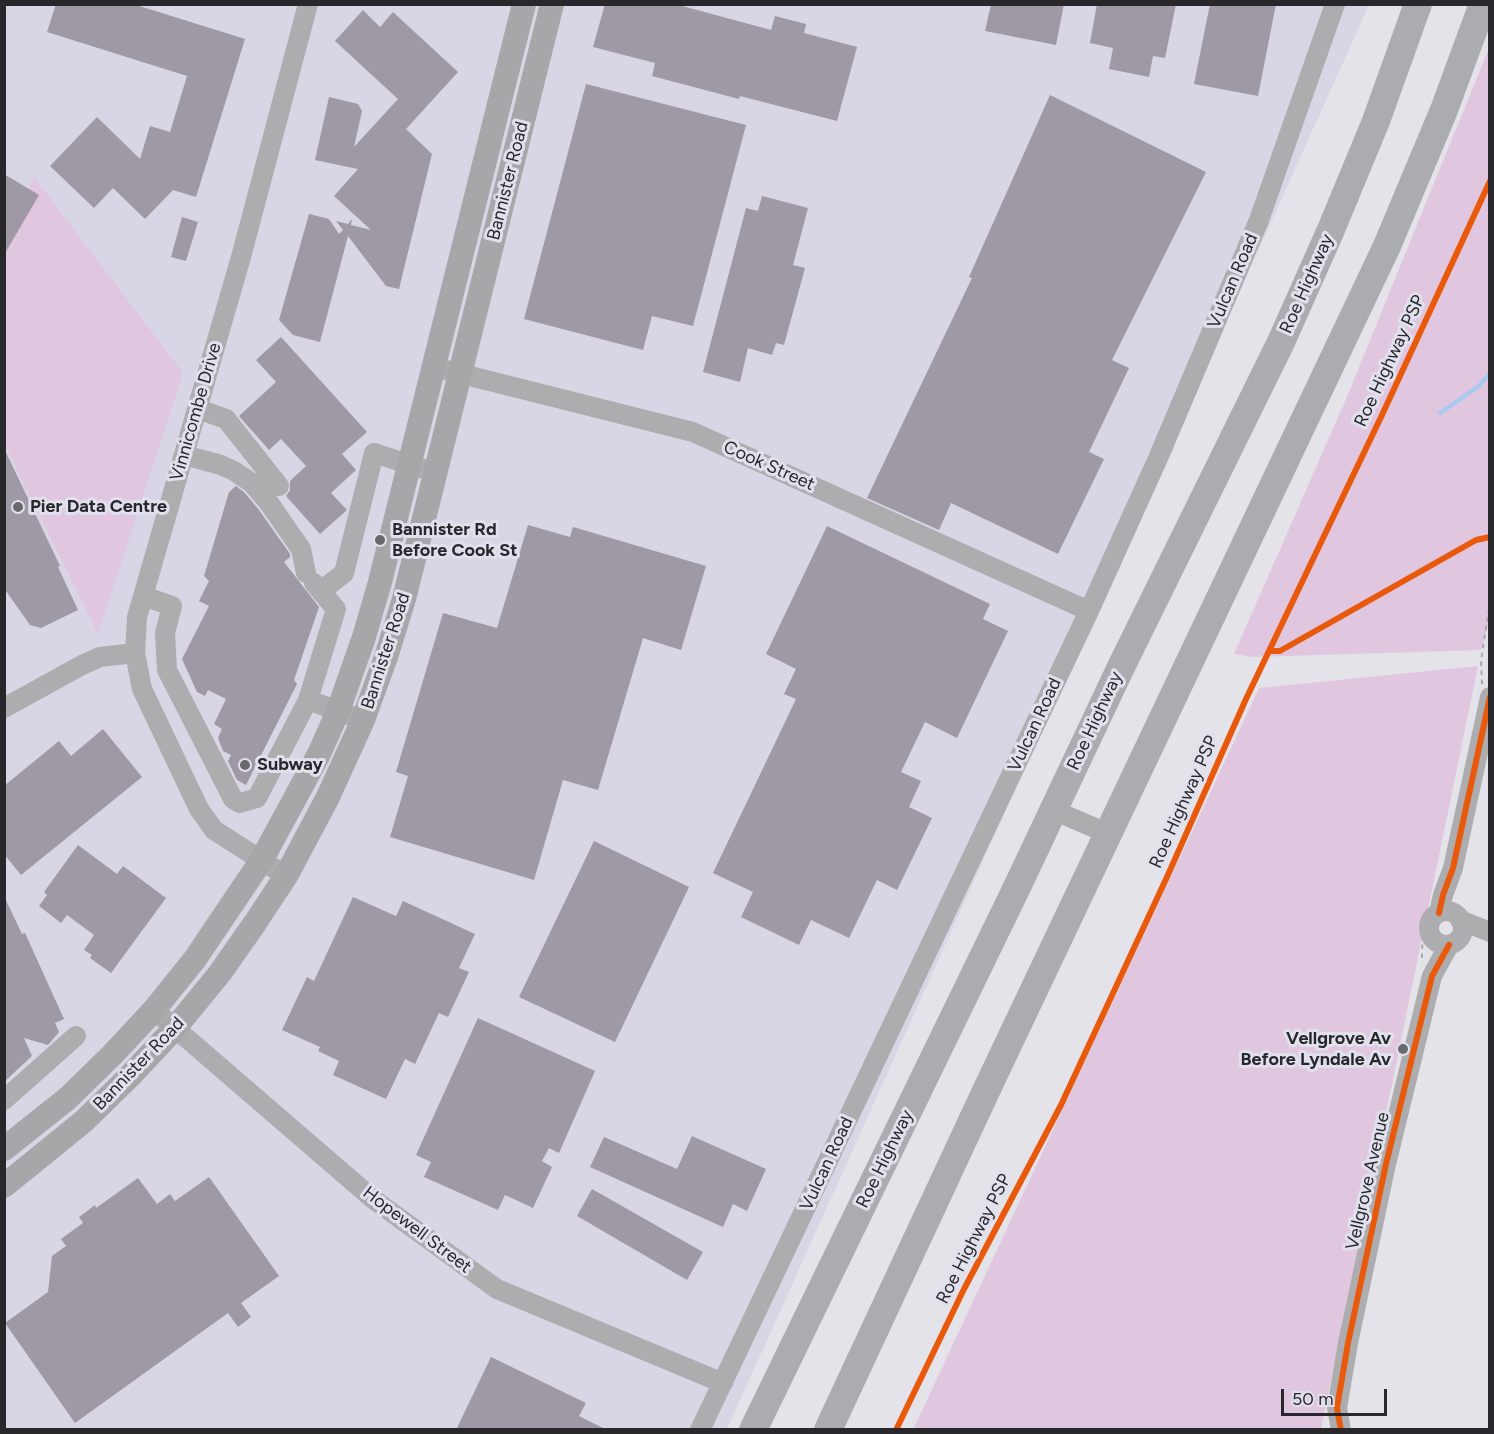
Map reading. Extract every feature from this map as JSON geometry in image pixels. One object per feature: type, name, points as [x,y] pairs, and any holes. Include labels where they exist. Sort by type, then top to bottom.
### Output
[{"type":"highway","name":"Roe Highway","points":[[753,1430],[1121,667],[1286,332],[1376,121],[1418,4]]},
{"type":"highway","points":[[828,1430],[1387,246],[1444,110],[1483,4]]},
{"type":"main road","name":"Bannister Road","points":[[4,1149],[68,1098],[154,1010],[202,950],[261,861],[302,787],[338,711],[364,637],[380,582],[525,4]]},
{"type":"main road","name":"Bannister Road","points":[[4,1186],[84,1121],[175,1028],[220,973],[286,876],[328,797],[363,720],[404,599],[552,4]]},
{"type":"street","name":"Vinnicombe Drive","points":[[286,876],[214,830],[199,809],[142,689],[135,654],[137,617],[244,246],[308,4]]},
{"type":"street","name":"Vulcan Road","points":[[700,1430],[1089,611],[1159,456],[1259,220],[1335,4]]},
{"type":"street","name":"Cook Street","points":[[434,367],[693,432],[1089,611]]},
{"type":"street","points":[[198,409],[226,420],[279,486]]},
{"type":"street","points":[[321,591],[344,573],[374,453],[436,472]]},
{"type":"street","points":[[143,596],[172,606],[165,633],[167,670],[233,799],[240,803],[257,798],[308,700],[336,609],[302,567],[301,549],[252,483],[221,465],[184,455]]},
{"type":"street","points":[[4,708],[100,657],[135,654]]},
{"type":"street","name":"Vellgrove Avenue","points":[[1341,1430],[1337,1408],[1348,1343],[1386,1164],[1432,976],[1449,928],[1443,895],[1453,868],[1490,697]]},
{"type":"street","points":[[308,700],[363,720]]},
{"type":"street","points":[[1053,810],[1109,834]]},
{"type":"street","points":[[1449,928],[1490,934]]},
{"type":"street","name":"Hopewell Street","points":[[154,1010],[374,1199],[497,1289],[723,1383]]},
{"type":"street","points":[[4,1100],[76,1036]]},
{"type":"shaded area","points":[[5,5],[1369,5],[727,1429],[5,1430]]},
{"type":"shaded area","points":[[1489,48],[1490,619],[1481,650],[1254,657],[1234,654],[1346,399]]},
{"type":"shaded area","points":[[34,177],[183,373],[98,634],[5,445],[4,238]]},
{"type":"shaded area","points":[[1478,666],[1321,1429],[913,1430],[1259,688]]},
{"type":"building","points":[[56,4],[133,4],[245,39],[196,197],[173,190],[145,219],[113,188],[94,208],[50,166],[97,117],[140,159],[150,126],[170,132],[187,76],[47,32]]},
{"type":"building","points":[[605,4],[675,4],[771,30],[775,16],[806,24],[804,33],[857,47],[837,121],[652,76],[655,63],[593,47]]},
{"type":"building","points":[[991,4],[1064,4],[1056,45],[985,31]]},
{"type":"building","points":[[1097,4],[1176,4],[1165,58],[1153,56],[1149,77],[1109,69],[1113,48],[1090,43]]},
{"type":"building","points":[[1210,4],[1276,4],[1258,96],[1194,84]]},
{"type":"building","points":[[363,10],[380,27],[393,12],[458,72],[406,129],[432,154],[399,289],[386,286],[348,236],[320,342],[293,335],[279,320],[309,214],[329,219],[339,234],[343,230],[336,221],[348,224],[352,219],[351,225],[371,230],[334,196],[358,169],[315,160],[329,97],[358,104],[362,111],[354,147],[398,99],[335,41]]},
{"type":"building","points":[[586,84],[746,125],[693,326],[652,316],[643,350],[524,319]]},
{"type":"building","points":[[1050,95],[1206,172],[1112,360],[1129,368],[1089,452],[1104,459],[1058,554],[951,503],[939,530],[867,498],[972,278],[969,277]]},
{"type":"building","points":[[4,174],[39,195],[4,255]]},
{"type":"building","points":[[762,196],[808,208],[793,265],[805,268],[784,345],[776,343],[772,355],[748,348],[740,382],[703,372],[746,208],[758,211]]},
{"type":"building","points":[[182,217],[198,222],[186,261],[171,257]]},
{"type":"building","points":[[281,337],[367,432],[342,454],[356,470],[331,493],[347,510],[320,534],[286,496],[290,490],[290,481],[306,466],[281,439],[269,450],[239,416],[276,382],[256,360]]},
{"type":"building","name":"Pier Data Centre","points":[[4,448],[60,566],[58,567],[78,610],[41,628],[30,625],[4,588]]},
{"type":"building","points":[[236,486],[259,510],[290,554],[284,562],[319,607],[294,680],[297,684],[246,785],[237,780],[228,761],[231,755],[223,751],[218,738],[222,729],[214,724],[226,699],[208,690],[205,696],[197,692],[182,659],[209,606],[199,601],[209,581],[204,576],[229,492]]},
{"type":"building","points":[[528,525],[570,537],[573,527],[706,566],[681,650],[643,638],[598,790],[563,780],[534,880],[390,837],[408,776],[396,772],[443,613],[497,628]]},
{"type":"building","points":[[827,526],[990,604],[983,619],[1008,631],[957,738],[925,722],[901,772],[921,781],[909,807],[932,818],[897,890],[877,880],[849,938],[811,920],[799,945],[741,917],[753,892],[713,873],[796,699],[784,694],[796,669],[766,654]]},
{"type":"building","points":[[103,729],[142,777],[21,875],[4,854],[4,786],[59,741],[71,756]]},
{"type":"building","points":[[594,841],[689,887],[615,1042],[519,997]]},
{"type":"building","points":[[78,845],[117,874],[123,866],[166,898],[111,973],[90,958],[92,955],[84,950],[94,935],[67,915],[61,923],[39,906],[47,895],[44,892]]},
{"type":"building","points":[[4,896],[22,934],[25,933],[64,1019],[55,1023],[59,1032],[48,1045],[24,1038],[32,1056],[4,1082]]},
{"type":"building","points":[[353,897],[396,916],[403,901],[475,934],[459,968],[469,972],[448,1017],[439,1013],[415,1064],[405,1059],[386,1099],[333,1075],[339,1061],[318,1051],[320,1047],[282,1030],[307,977],[314,981]]},
{"type":"building","points":[[478,1018],[595,1071],[559,1153],[549,1148],[542,1161],[552,1167],[533,1208],[505,1195],[498,1210],[424,1177],[431,1162],[416,1155]]},
{"type":"building","points":[[692,1136],[766,1169],[747,1211],[733,1204],[723,1227],[590,1167],[604,1137],[677,1169]]},
{"type":"building","points":[[209,1177],[279,1276],[241,1303],[251,1317],[238,1327],[228,1313],[75,1423],[5,1323],[48,1292],[52,1256],[66,1246],[61,1239],[83,1223],[79,1217],[95,1205],[96,1208],[138,1178],[157,1204],[170,1194],[175,1201]]},
{"type":"building","points":[[592,1189],[703,1252],[687,1280],[577,1216]]},
{"type":"building","points":[[491,1357],[586,1403],[579,1416],[607,1430],[456,1430]]},
{"type":"waterway","points":[[1440,413],[1479,386],[1490,373]]},
{"type":"cycle path","name":"Roe Highway PSP","points":[[896,1430],[964,1289],[1061,1105],[1167,877],[1246,699],[1382,415],[1490,181]]},
{"type":"cycle path","points":[[1270,651],[1280,651],[1476,540],[1490,537]]},
{"type":"cycle path","points":[[1439,913],[1453,868],[1490,697]]},
{"type":"cycle path","points":[[1341,1430],[1337,1408],[1348,1343],[1386,1164],[1432,976],[1449,945]]},
{"type":"place","name":"Pier Data Centre","points":[[18,507]]},
{"type":"place","name":"Bannister Rd Before Cook St","points":[[380,540]]},
{"type":"place","name":"Subway","points":[[245,765]]},
{"type":"place","name":"Vellgrove Av Before Lyndale Av","points":[[1403,1049]]}]
